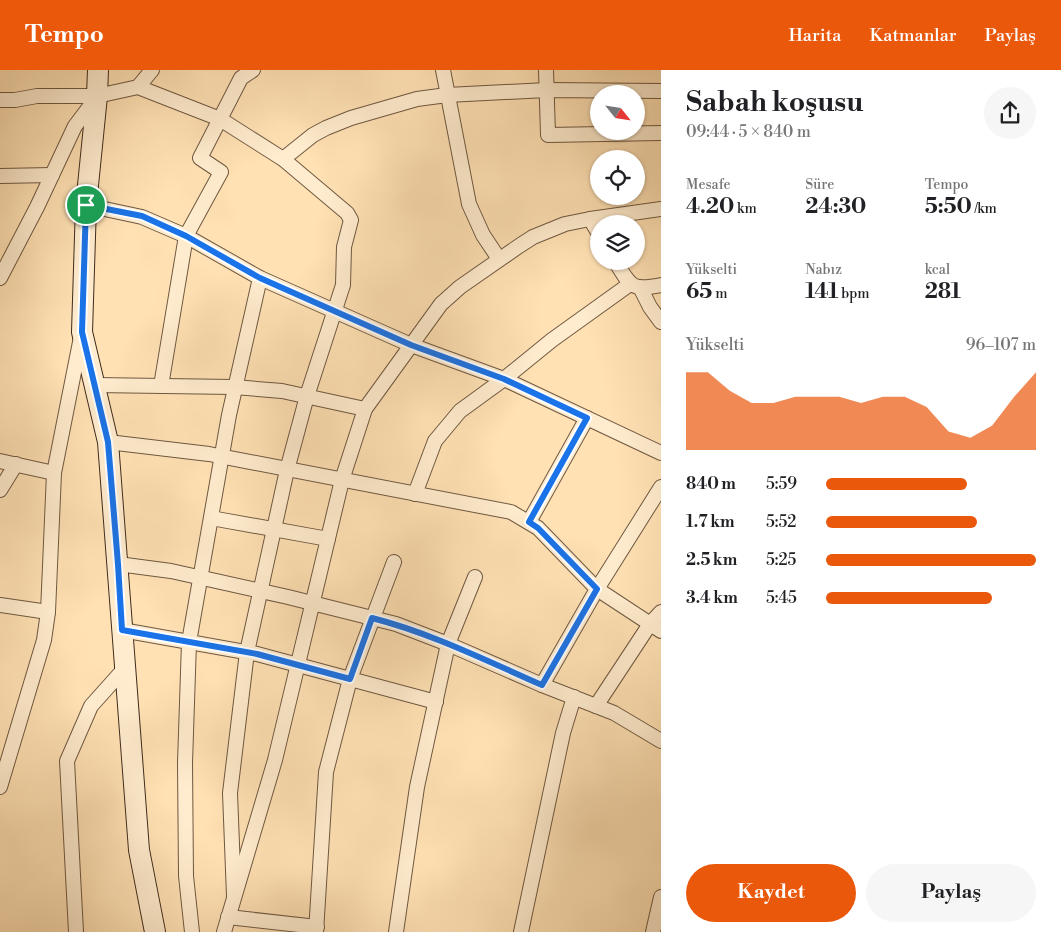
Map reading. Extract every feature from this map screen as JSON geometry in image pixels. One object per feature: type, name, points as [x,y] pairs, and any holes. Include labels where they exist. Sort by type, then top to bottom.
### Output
[{"type":"street","points":[[0,788],[7,735],[44,640],[48,612],[54,473],[82,332],[86,205],[98,70]]},
{"type":"street","points":[[138,88],[152,70]]},
{"type":"street","points":[[161,386],[186,236],[221,172],[200,158],[220,119],[237,74],[253,70]]},
{"type":"street","points":[[443,70],[469,204],[483,235],[499,259]]},
{"type":"street","points":[[546,70],[548,135],[661,133]]},
{"type":"street","points":[[0,100],[15,100],[37,96],[97,96],[138,88],[220,119],[283,159],[347,213],[352,220],[344,247],[343,285],[307,396],[287,470],[262,591],[247,652],[230,792],[234,896]]},
{"type":"street","points":[[283,159],[313,135],[350,118],[392,105],[447,95],[547,90],[661,92]]},
{"type":"street","points":[[0,278],[7,253],[52,175],[75,126],[97,96]]},
{"type":"street","points":[[0,176],[52,175]]},
{"type":"street","points":[[86,205],[142,216],[186,236],[260,278],[411,345],[504,379],[661,453]]},
{"type":"street","points":[[614,215],[661,209]]},
{"type":"street","points":[[224,932],[275,760],[342,480],[365,409],[441,304],[449,296],[499,259],[533,237],[565,224],[590,218]]},
{"type":"street","points":[[623,270],[661,322]]},
{"type":"street","points":[[192,932],[186,876],[185,762],[189,642],[234,387],[260,278]]},
{"type":"street","points":[[415,494],[435,441],[460,411],[504,379],[552,340],[636,286],[661,285]]},
{"type":"street","points":[[82,332],[108,442],[139,850],[155,932]]},
{"type":"street","points":[[94,384],[282,390],[365,409]]},
{"type":"street","points":[[529,522],[587,418]]},
{"type":"street","points":[[108,442],[223,457],[511,512],[538,528],[597,589],[656,627]]},
{"type":"street","points":[[0,461],[54,473]]},
{"type":"street","points":[[0,490],[16,464]]},
{"type":"street","points":[[542,685],[597,589],[661,487]]},
{"type":"street","points":[[211,518],[328,539]]},
{"type":"street","points":[[228,917],[316,929],[326,772],[350,679],[394,562]]},
{"type":"street","points":[[118,564],[172,571],[396,624],[614,713],[661,741]]},
{"type":"street","points":[[396,932],[417,787],[448,644],[475,577]]},
{"type":"street","points":[[0,605],[48,612]]},
{"type":"street","points":[[596,706],[656,627],[661,612]]},
{"type":"street","points":[[122,630],[247,652],[436,702]]},
{"type":"street","points":[[76,932],[67,761],[91,706],[125,668]]},
{"type":"street","points":[[521,932],[563,733],[574,697]]},
{"type":"street","points":[[653,932],[661,897]]},
{"type":"route","points":[[86,205],[142,216],[186,236],[260,278],[411,345],[504,379],[587,418],[529,522],[538,528],[597,589],[542,685],[448,644],[396,624],[372,618],[350,679],[257,654],[122,630],[108,442],[82,332],[86,205]]}]
